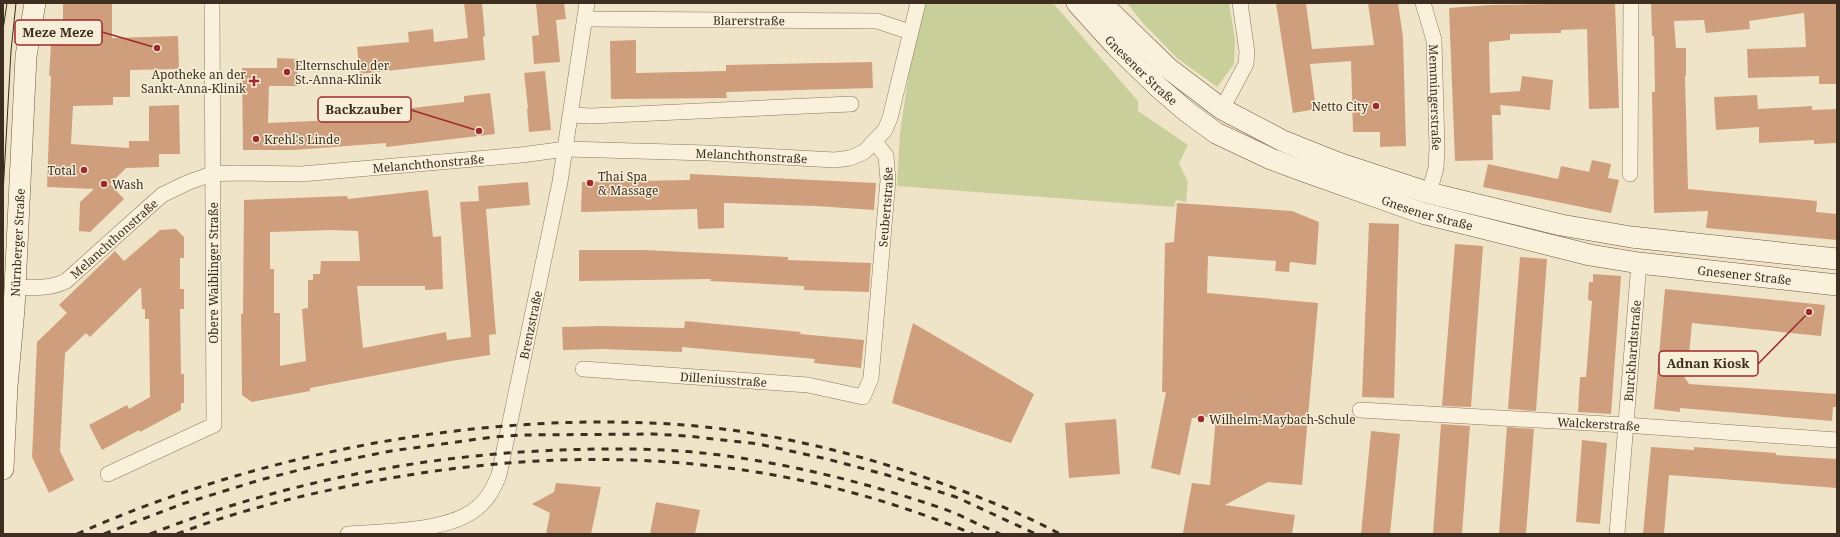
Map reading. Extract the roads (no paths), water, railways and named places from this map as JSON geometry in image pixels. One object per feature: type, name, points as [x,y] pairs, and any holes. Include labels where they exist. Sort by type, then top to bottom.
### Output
[{"type":"main road","name":"Gnesener Straße","points":[[1077,3],[1121,51],[1186,112],[1216,133],[1272,159],[1422,213],[1583,253],[1639,263],[1837,285]]},
{"type":"main road","name":"Gnesener Straße","points":[[1101,3],[1168,68],[1222,109],[1283,141],[1338,163],[1429,193],[1561,225],[1631,237],[1837,259]]},
{"type":"main road","name":"Nürnberger Straße","points":[[3,469],[7,386],[12,346],[26,56],[33,9]]},
{"type":"street","name":"Obere Waiblinger Straße","points":[[108,474],[214,425],[212,3]]},
{"type":"street","name":"Brenzstraße","points":[[348,534],[440,525],[460,519],[478,508],[492,491],[500,475],[566,149],[587,3]]},
{"type":"street","points":[[875,142],[885,130],[890,118],[918,3]]},
{"type":"street","points":[[1222,109],[1246,64],[1247,52],[1240,3]]},
{"type":"street","name":"Memmingerstraße","points":[[1423,3],[1434,40],[1437,148],[1436,168],[1429,193]]},
{"type":"street","points":[[1630,174],[1631,3]]},
{"type":"street","name":"Blarerstraße","points":[[585,19],[877,21],[910,32]]},
{"type":"street","points":[[572,114],[591,116],[851,104]]},
{"type":"street","name":"Melanchthonstraße","points":[[15,287],[48,287],[57,285],[66,280],[162,194],[212,174],[301,174],[521,155],[566,149],[708,153],[835,160],[850,158],[864,152],[875,142]]},
{"type":"street","name":"Seubertstraße","points":[[863,397],[871,378],[888,180],[886,156],[875,142]]},
{"type":"street","name":"Burckhardtstraße","points":[[1617,534],[1639,263]]},
{"type":"street","name":"Dilleniusstraße","points":[[584,369],[808,385],[863,397]]},
{"type":"street","name":"Walckerstraße","points":[[1360,410],[1625,425],[1837,440]]},
{"type":"tram line","points":[[3,30],[7,3]]},
{"type":"tram line","points":[[3,194],[11,51],[16,3]]},
{"type":"railway","points":[[77,534],[148,505],[221,480],[297,460],[375,443],[453,431],[531,424],[609,422],[685,425],[717,428],[781,438],[813,445],[876,462],[938,482],[1015,512],[1060,534]]},
{"type":"railway","points":[[104,534],[182,504],[260,480],[315,466],[391,451],[493,437],[522,435],[653,434],[687,436],[759,444],[827,459],[887,475],[956,497],[1036,534]]},
{"type":"railway","points":[[150,534],[250,500],[301,486],[404,465],[509,453],[602,449],[686,451],[782,465],[837,477],[918,500],[944,509],[1000,534]]},
{"type":"railway","points":[[177,534],[264,506],[354,485],[433,471],[512,463],[590,459],[668,462],[745,470],[821,485],[897,506],[973,534]]},
{"type":"place","name":"Meze Meze","points":[[157,48]]},
{"type":"place","name":"Elternschule der St.-Anna-Klinik","points":[[287,72]]},
{"type":"place","name":"Apotheke an der Sankt-Anna-Klinik","points":[[254,81]]},
{"type":"place","name":"Netto City","points":[[1376,106]]},
{"type":"place","name":"Backzauber","points":[[479,131]]},
{"type":"place","name":"Krehl's Linde","points":[[256,139]]},
{"type":"place","name":"Total","points":[[84,170]]},
{"type":"place","name":"Thai Spa & Massage","points":[[590,183]]},
{"type":"place","name":"Wash","points":[[104,184]]},
{"type":"place","name":"Adnan Kiosk","points":[[1809,312]]},
{"type":"place","name":"Wilhelm-Maybach-Schule","points":[[1201,419]]}]
